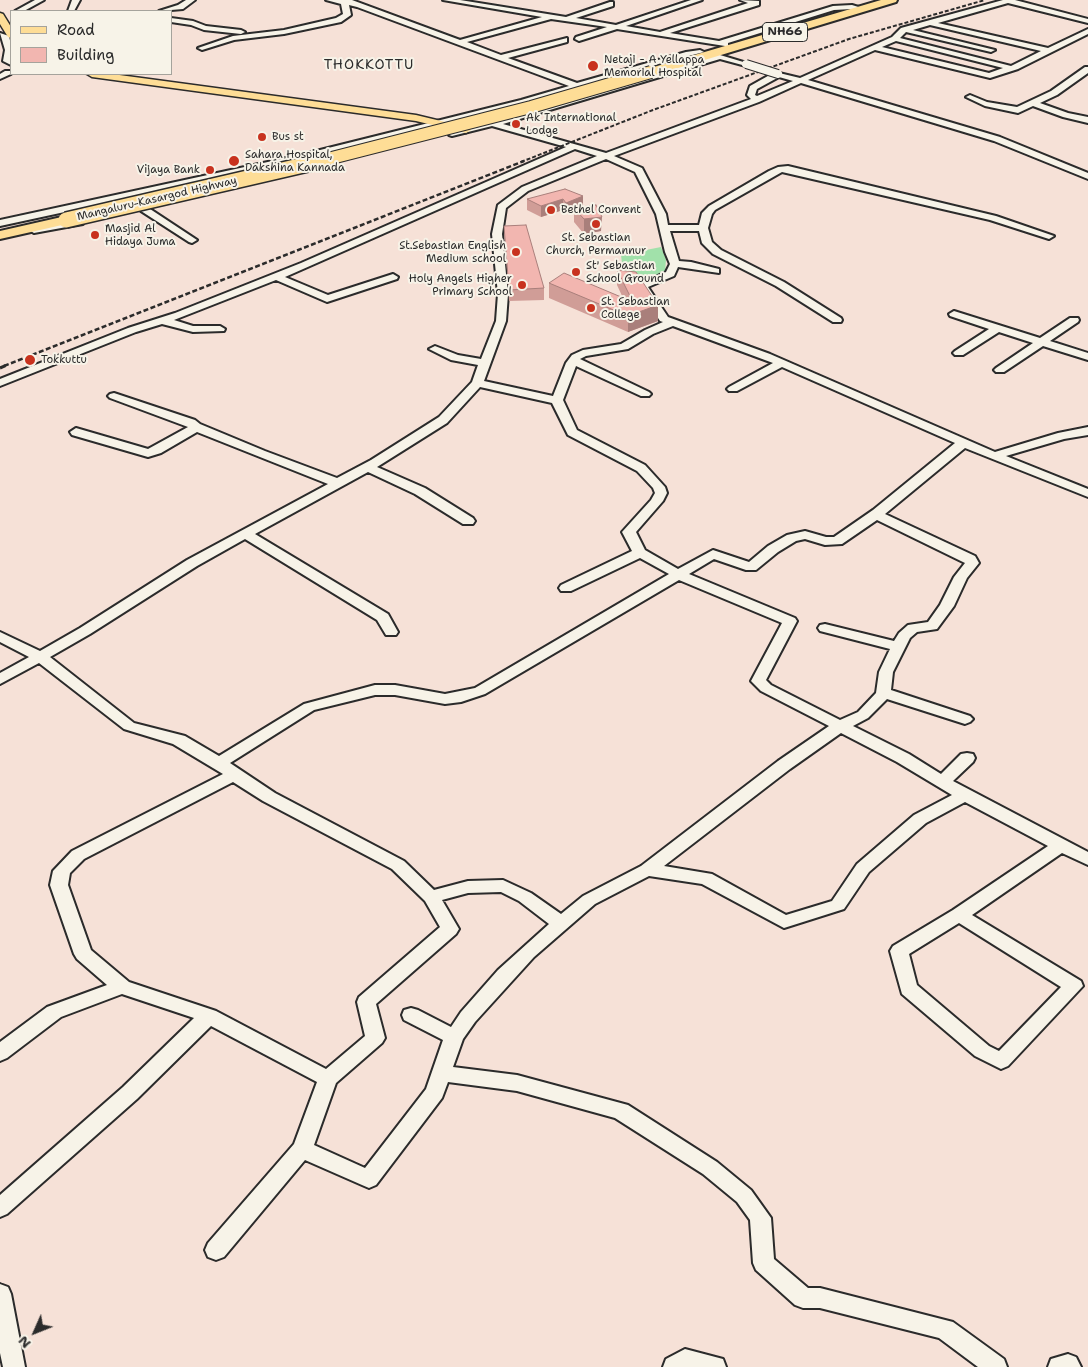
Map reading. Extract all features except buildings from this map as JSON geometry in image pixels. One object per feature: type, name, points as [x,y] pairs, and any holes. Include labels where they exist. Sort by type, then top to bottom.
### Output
[{"type":"highway","name":"Mangaluru-Kasargod Highway","points":[[0,231],[227,184],[434,133],[531,107],[648,70],[708,56],[857,8],[873,0]]},
{"type":"highway","name":"Mangaluru-Kasargod Highway","points":[[708,56],[722,44],[892,0]]},
{"type":"highway","name":"Mangaluru-Kasargod Highway","points":[[0,235],[65,218]]},
{"type":"main road","points":[[5,17],[7,35]]},
{"type":"main road","points":[[99,75],[442,123],[466,130]]},
{"type":"street","points":[[21,10],[40,0]]},
{"type":"street","points":[[167,10],[180,7],[191,0]]},
{"type":"street","points":[[330,0],[349,2],[577,86]]},
{"type":"street","points":[[446,0],[722,44]]},
{"type":"street","points":[[462,2],[470,0]]},
{"type":"street","points":[[579,39],[698,0]]},
{"type":"street","points":[[662,34],[756,3],[744,0]]},
{"type":"street","points":[[0,679],[85,631],[192,563],[368,467],[443,420],[477,384],[501,321],[503,294],[497,234],[501,207],[525,189],[606,155],[756,100],[895,39],[904,30],[929,22],[1010,0],[1088,21]]},
{"type":"street","points":[[202,48],[233,38],[284,32],[338,20],[347,15],[345,4],[349,2]]},
{"type":"street","points":[[565,19],[610,4]]},
{"type":"street","points":[[460,42],[553,17]]},
{"type":"street","points":[[172,20],[193,22],[204,28],[217,30],[260,32]]},
{"type":"street","points":[[929,22],[1047,50]]},
{"type":"street","points":[[904,30],[991,50]]},
{"type":"street","points":[[875,48],[990,76],[1088,31]]},
{"type":"street","points":[[7,35],[9,50],[7,61],[10,62]]},
{"type":"street","points":[[895,39],[1011,68]]},
{"type":"street","points":[[502,58],[564,40]]},
{"type":"street","points":[[0,224],[300,158],[442,123],[722,44]]},
{"type":"street","points":[[686,54],[708,56],[744,64],[932,112],[1052,151]]},
{"type":"street","points":[[20,231],[66,225],[144,209],[494,124],[550,109],[708,56],[744,64]]},
{"type":"street","points":[[970,98],[1005,109],[1018,110],[1054,94],[1087,70]]},
{"type":"street","points":[[756,100],[751,95],[753,88],[778,74]]},
{"type":"street","points":[[806,79],[997,139],[1088,176]]},
{"type":"street","points":[[1033,103],[1066,115],[1088,120]]},
{"type":"street","points":[[494,124],[606,155],[639,170],[661,214],[675,264],[670,274],[642,286],[664,319],[781,363],[963,443],[1088,493]]},
{"type":"street","points":[[0,383],[132,330],[275,276],[576,146]]},
{"type":"street","points":[[837,320],[780,284],[717,252],[707,243],[703,228],[707,213],[712,208],[772,173],[781,169],[788,169],[992,218],[1049,236]]},
{"type":"street","points":[[144,209],[192,240]]},
{"type":"street","points":[[665,228],[703,228]]},
{"type":"street","points":[[675,264],[691,264],[714,270]]},
{"type":"street","points":[[275,276],[327,299],[393,277]]},
{"type":"street","points":[[954,314],[1088,357]]},
{"type":"street","points":[[161,320],[193,329],[220,329]]},
{"type":"street","points":[[1000,370],[1074,320]]},
{"type":"street","points":[[673,322],[649,332],[624,347],[583,353],[576,357],[556,400],[572,432],[641,468],[659,487],[661,493],[658,501],[629,532],[640,553],[678,574],[790,621],[758,681],[766,688],[903,758],[966,795],[1061,845],[1086,855]]},
{"type":"street","points":[[959,353],[997,328]]},
{"type":"street","points":[[435,349],[455,358],[484,362]]},
{"type":"street","points":[[575,361],[645,394]]},
{"type":"street","points":[[732,389],[781,363]]},
{"type":"street","points":[[477,384],[556,400]]},
{"type":"street","points":[[114,396],[192,423],[196,428],[338,483]]},
{"type":"street","points":[[76,432],[148,453],[196,428]]},
{"type":"street","points":[[994,456],[1062,436],[1088,431]]},
{"type":"street","points":[[219,762],[309,707],[375,690],[395,690],[445,699],[461,697],[480,691],[713,554],[751,567],[781,544],[799,536],[836,541],[878,513],[963,443]]},
{"type":"street","points":[[368,467],[420,491],[468,521]]},
{"type":"street","points":[[302,1149],[369,1179],[435,1092],[454,1037],[468,1017],[505,975],[589,900],[646,870],[784,765],[840,726],[863,715],[883,694],[886,672],[904,636],[910,630],[932,626],[947,606],[961,578],[972,563],[970,559],[879,516],[878,513]]},
{"type":"street","points":[[246,534],[383,617],[391,632]]},
{"type":"street","points":[[566,588],[640,553]]},
{"type":"street","points":[[825,628],[900,647]]},
{"type":"street","points":[[0,636],[39,656],[129,726],[180,740],[219,762],[234,775],[269,797],[398,865],[432,897],[450,929],[366,1002],[374,1038],[328,1079],[302,1149],[216,1250]]},
{"type":"street","points":[[883,694],[890,694],[965,719]]},
{"type":"street","points":[[943,781],[966,758]]},
{"type":"street","points":[[234,775],[78,855],[62,871],[59,885],[83,954],[122,987],[209,1016],[328,1079]]},
{"type":"street","points":[[646,870],[706,878],[784,922],[838,904],[863,868],[920,820],[966,795]]},
{"type":"street","points":[[959,915],[1074,986],[1001,1061],[982,1051],[908,989],[899,951],[959,915],[1061,845]]},
{"type":"street","points":[[432,897],[468,887],[503,886],[525,897],[561,924]]},
{"type":"street","points":[[0,1052],[54,1012],[122,987]]},
{"type":"street","points":[[410,1015],[454,1037]]},
{"type":"street","points":[[0,1208],[130,1093],[209,1016]]},
{"type":"street","points":[[441,1074],[517,1083],[621,1111],[710,1168],[744,1196],[760,1218],[764,1263],[803,1298],[820,1298],[945,1329],[996,1367]]},
{"type":"street","points":[[1,1300],[14,1367]]},
{"type":"street","points":[[674,1367],[685,1360],[715,1367]]},
{"type":"street","points":[[1059,1367],[1068,1365],[1070,1367]]},
{"type":"green space","points":[[661,247],[666,259],[665,273],[645,279],[624,279],[621,255]]},
{"type":"railway","points":[[521,162],[653,110],[849,39],[985,0]]},
{"type":"railway","points":[[4,366],[524,161]]},
{"type":"railway","points":[[0,368],[7,365]]},
{"type":"place","name":"Netaji - A Yellappa Memorial Hospital","points":[[593,66]]},
{"type":"place","name":"Ak International Lodge","points":[[516,124]]},
{"type":"place","name":"Bus st","points":[[262,137]]},
{"type":"place","name":"Sahara Hospital, Dakshina Kannada","points":[[234,161]]},
{"type":"place","name":"Vijaya Bank","points":[[210,170]]},
{"type":"place","name":"Bethel Convent","points":[[551,210]]},
{"type":"place","name":"St. Sebastian Church, Permannur","points":[[596,224]]},
{"type":"place","name":"Masjid Al Hidaya Juma","points":[[95,235]]},
{"type":"place","name":"St.Sebastian English Medium school","points":[[516,252]]},
{"type":"place","name":"St' Sebastian School Ground","points":[[576,272]]},
{"type":"place","name":"Holy Angels Higher Primary School","points":[[522,285]]},
{"type":"place","name":"St. Sebastian College","points":[[591,308]]},
{"type":"place","name":"Tokkuttu","points":[[30,360]]},
{"type":"district","name":"THOKKOTTU","points":[[369,65]]}]
